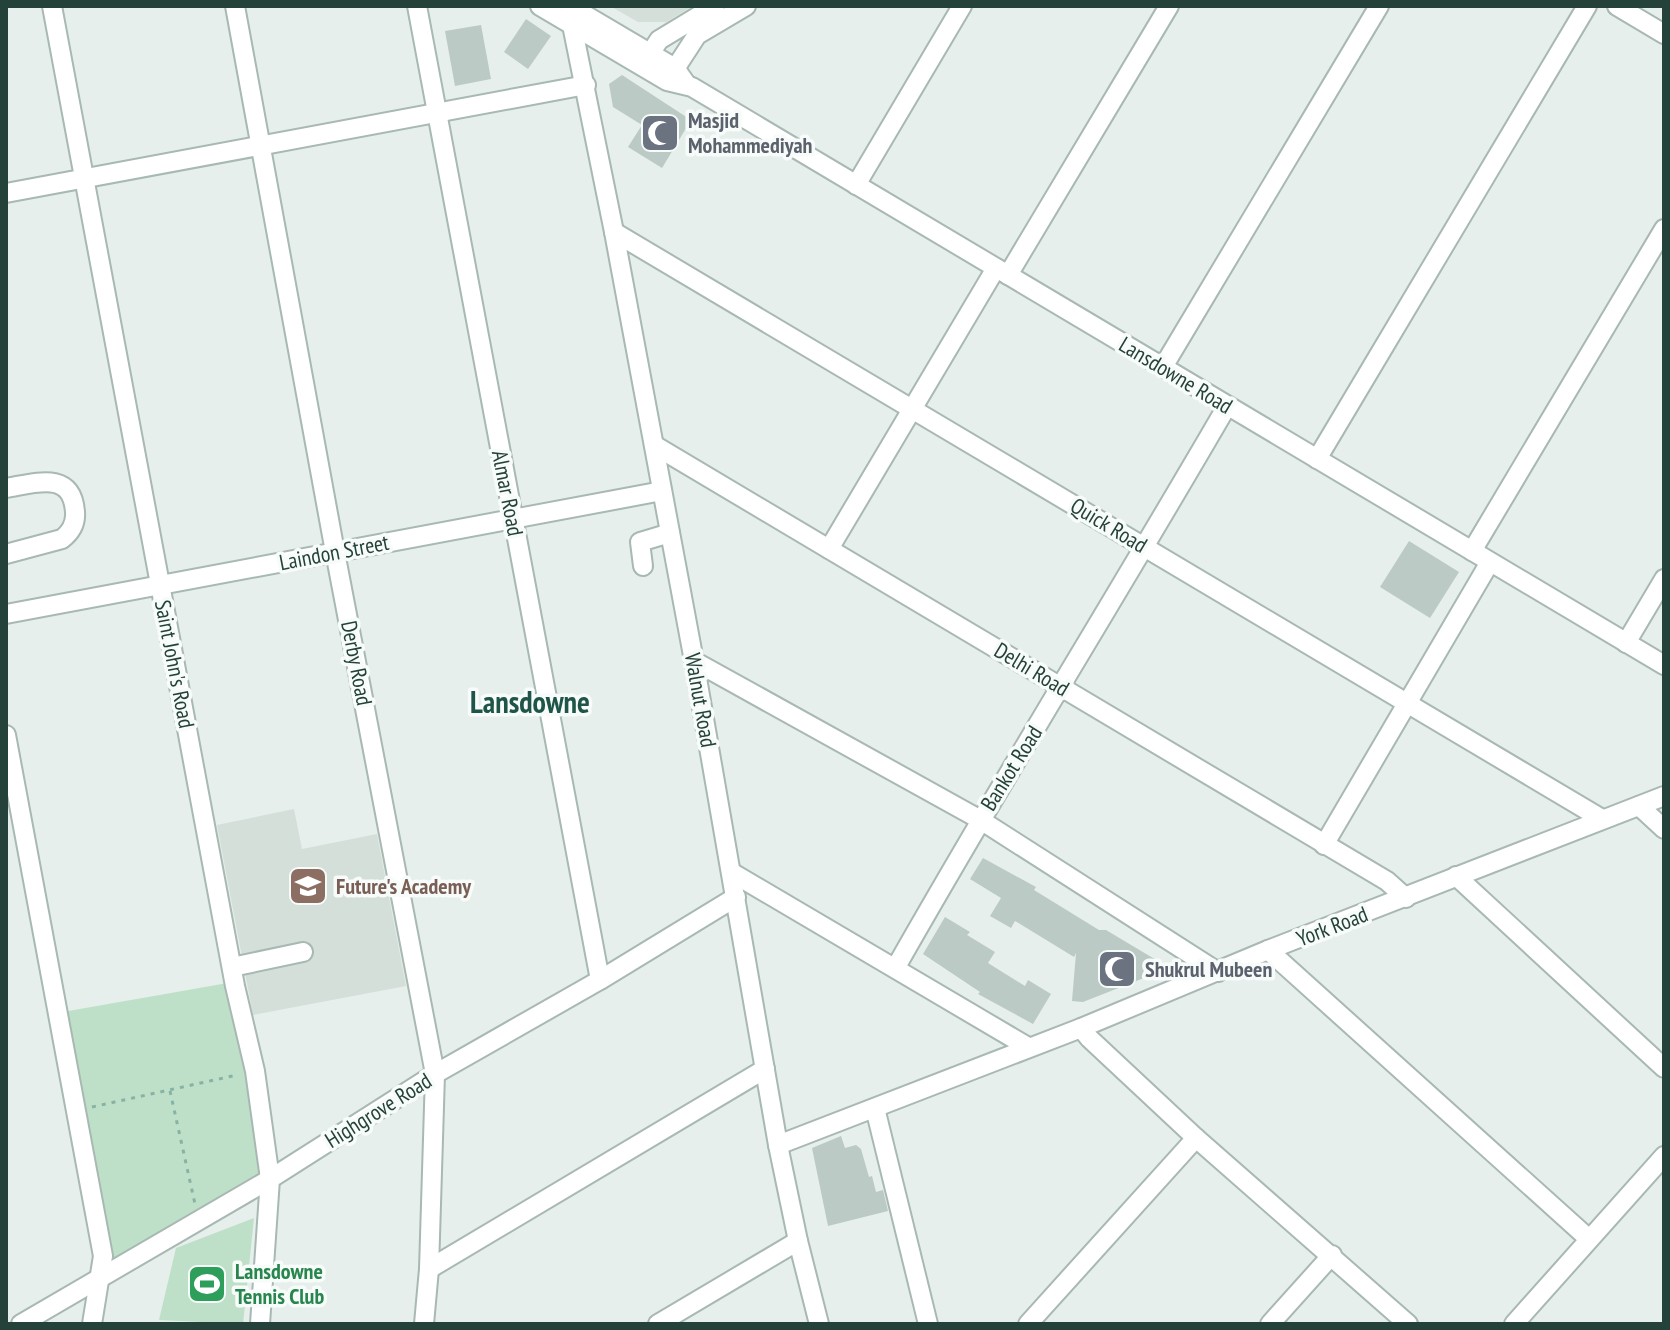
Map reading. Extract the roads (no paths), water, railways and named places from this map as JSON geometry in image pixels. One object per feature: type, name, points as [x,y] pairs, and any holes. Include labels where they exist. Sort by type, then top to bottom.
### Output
[{"type":"street","name":"Saint John's Road","points":[[52,6],[232,967],[255,1071],[270,1179],[260,1324]]},
{"type":"street","name":"Derby Road","points":[[235,6],[435,1074],[429,1269],[424,1324]]},
{"type":"street","name":"Almar Road","points":[[417,6],[600,980]]},
{"type":"street","name":"Lansdowne Road","points":[[540,6],[607,46],[646,59]]},
{"type":"street","name":"Lansdowne Road","points":[[570,6],[687,85],[1664,665]]},
{"type":"street","points":[[646,59],[659,40],[715,6]]},
{"type":"street","points":[[671,74],[697,35],[746,6]]},
{"type":"street","points":[[856,185],[962,6]]},
{"type":"street","points":[[829,549],[913,408],[1169,6]]},
{"type":"street","points":[[1163,367],[1379,6]]},
{"type":"street","points":[[1317,459],[1587,6]]},
{"type":"street","points":[[1617,6],[1664,34]]},
{"type":"street","name":"Walnut Road","points":[[572,25],[585,80],[694,661],[778,1145],[819,1324]]},
{"type":"street","points":[[6,193],[436,112],[585,80],[592,59],[607,46]]},
{"type":"street","points":[[1472,551],[1664,229]]},
{"type":"street","name":"Quick Road","points":[[614,232],[1602,819]]},
{"type":"street","name":"Bankot Road","points":[[896,967],[979,819],[1062,686],[1227,406]]},
{"type":"street","name":"Delhi Road","points":[[654,445],[1387,881],[1406,898]]},
{"type":"street","points":[[6,488],[49,482],[67,487],[72,493],[76,518],[69,534],[62,539],[6,554]]},
{"type":"street","name":"Laindon Street","points":[[6,614],[662,491]]},
{"type":"street","points":[[643,566],[640,542],[670,533]]},
{"type":"street","points":[[1324,845],[1490,562]]},
{"type":"street","points":[[1626,643],[1664,579]]},
{"type":"street","points":[[694,661],[979,819],[1218,972]]},
{"type":"street","points":[[6,735],[103,1256],[92,1324]]},
{"type":"street","name":"York Road","points":[[778,1145],[1664,796]]},
{"type":"street","points":[[1639,806],[1664,829]]},
{"type":"street","points":[[731,872],[1028,1047]]},
{"type":"street","points":[[1456,876],[1664,1068]]},
{"type":"street","name":"Highgrove Road","points":[[21,1324],[270,1179],[435,1074],[600,980],[736,897]]},
{"type":"street","points":[[1268,950],[1589,1239]]},
{"type":"street","points":[[232,967],[303,952]]},
{"type":"street","points":[[1081,1028],[1196,1138],[1408,1324]]},
{"type":"street","points":[[429,1269],[765,1069]]},
{"type":"street","points":[[875,1108],[928,1324]]},
{"type":"street","points":[[1028,1324],[1196,1138]]},
{"type":"street","points":[[1514,1324],[1664,1156]]},
{"type":"street","points":[[658,1324],[798,1241]]},
{"type":"street","points":[[1270,1324],[1332,1255]]},
{"type":"place","name":"Masjid Mohammediyah","points":[[660,133]]},
{"type":"place","name":"Future's Academy","points":[[308,886]]},
{"type":"place","name":"Shukrul Mubeen","points":[[1117,969]]},
{"type":"place","name":"Lansdowne Tennis Club","points":[[207,1284]]},
{"type":"district","name":"Lansdowne","points":[[530,703]]}]
